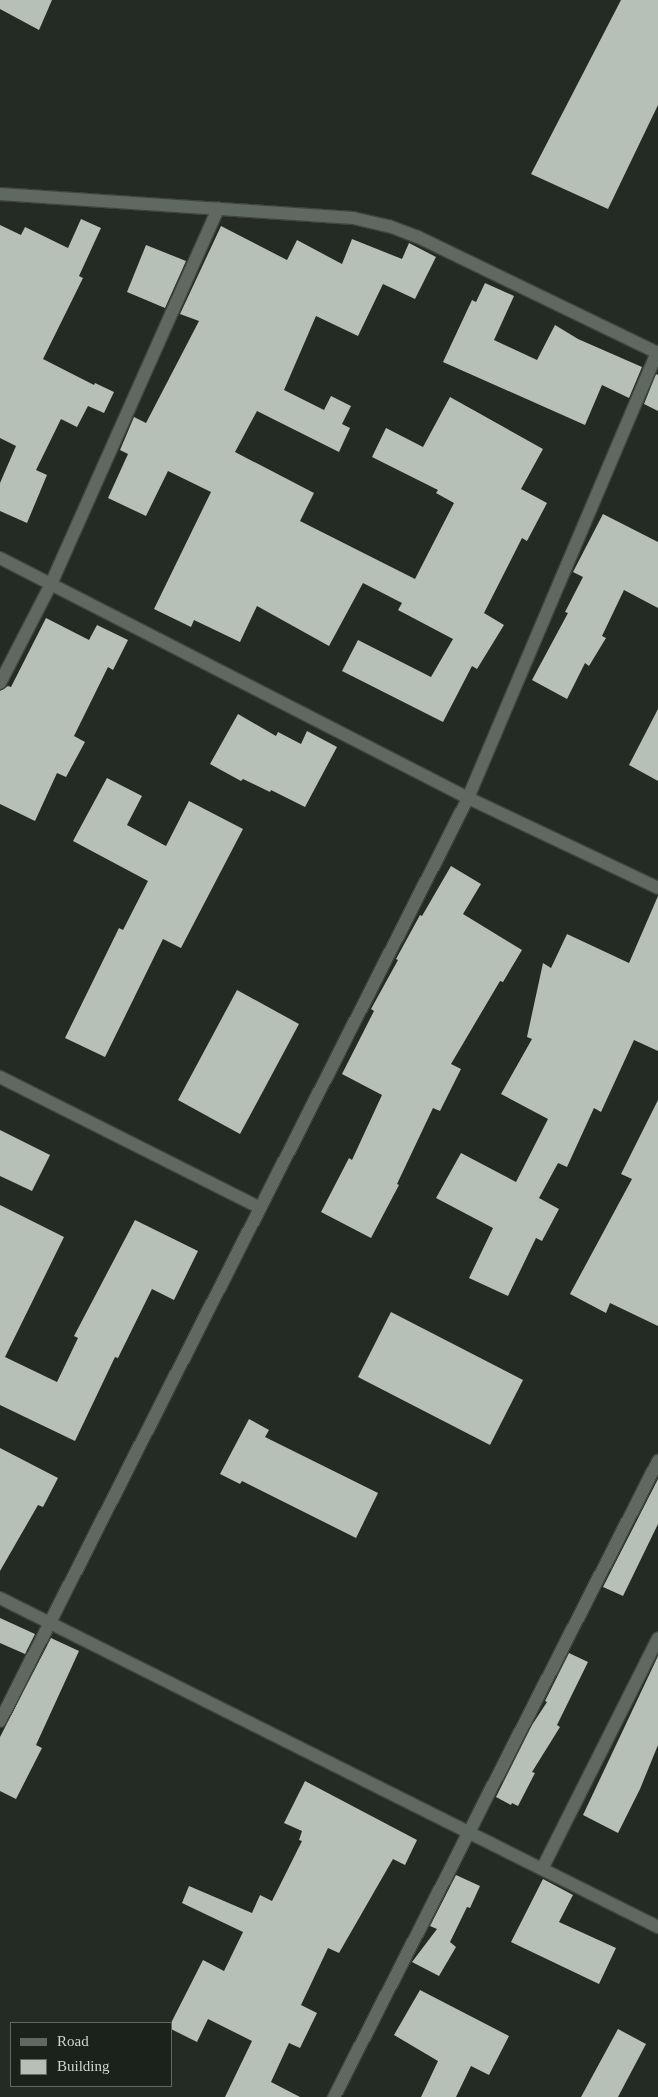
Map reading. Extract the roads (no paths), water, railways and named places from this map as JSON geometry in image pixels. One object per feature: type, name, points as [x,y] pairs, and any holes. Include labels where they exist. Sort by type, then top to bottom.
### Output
[{"type":"street","points":[[0,194],[353,218],[389,226],[418,237],[658,353],[468,798],[259,1206],[0,1721]]},
{"type":"street","points":[[0,683],[50,584],[218,209]]},
{"type":"street","points":[[0,558],[468,798],[658,888]]},
{"type":"street","points":[[0,1077],[259,1206]]},
{"type":"street","points":[[334,2097],[658,1461]]},
{"type":"street","points":[[0,1598],[658,1927]]},
{"type":"street","points":[[542,1869],[654,1654],[658,1638]]}]
